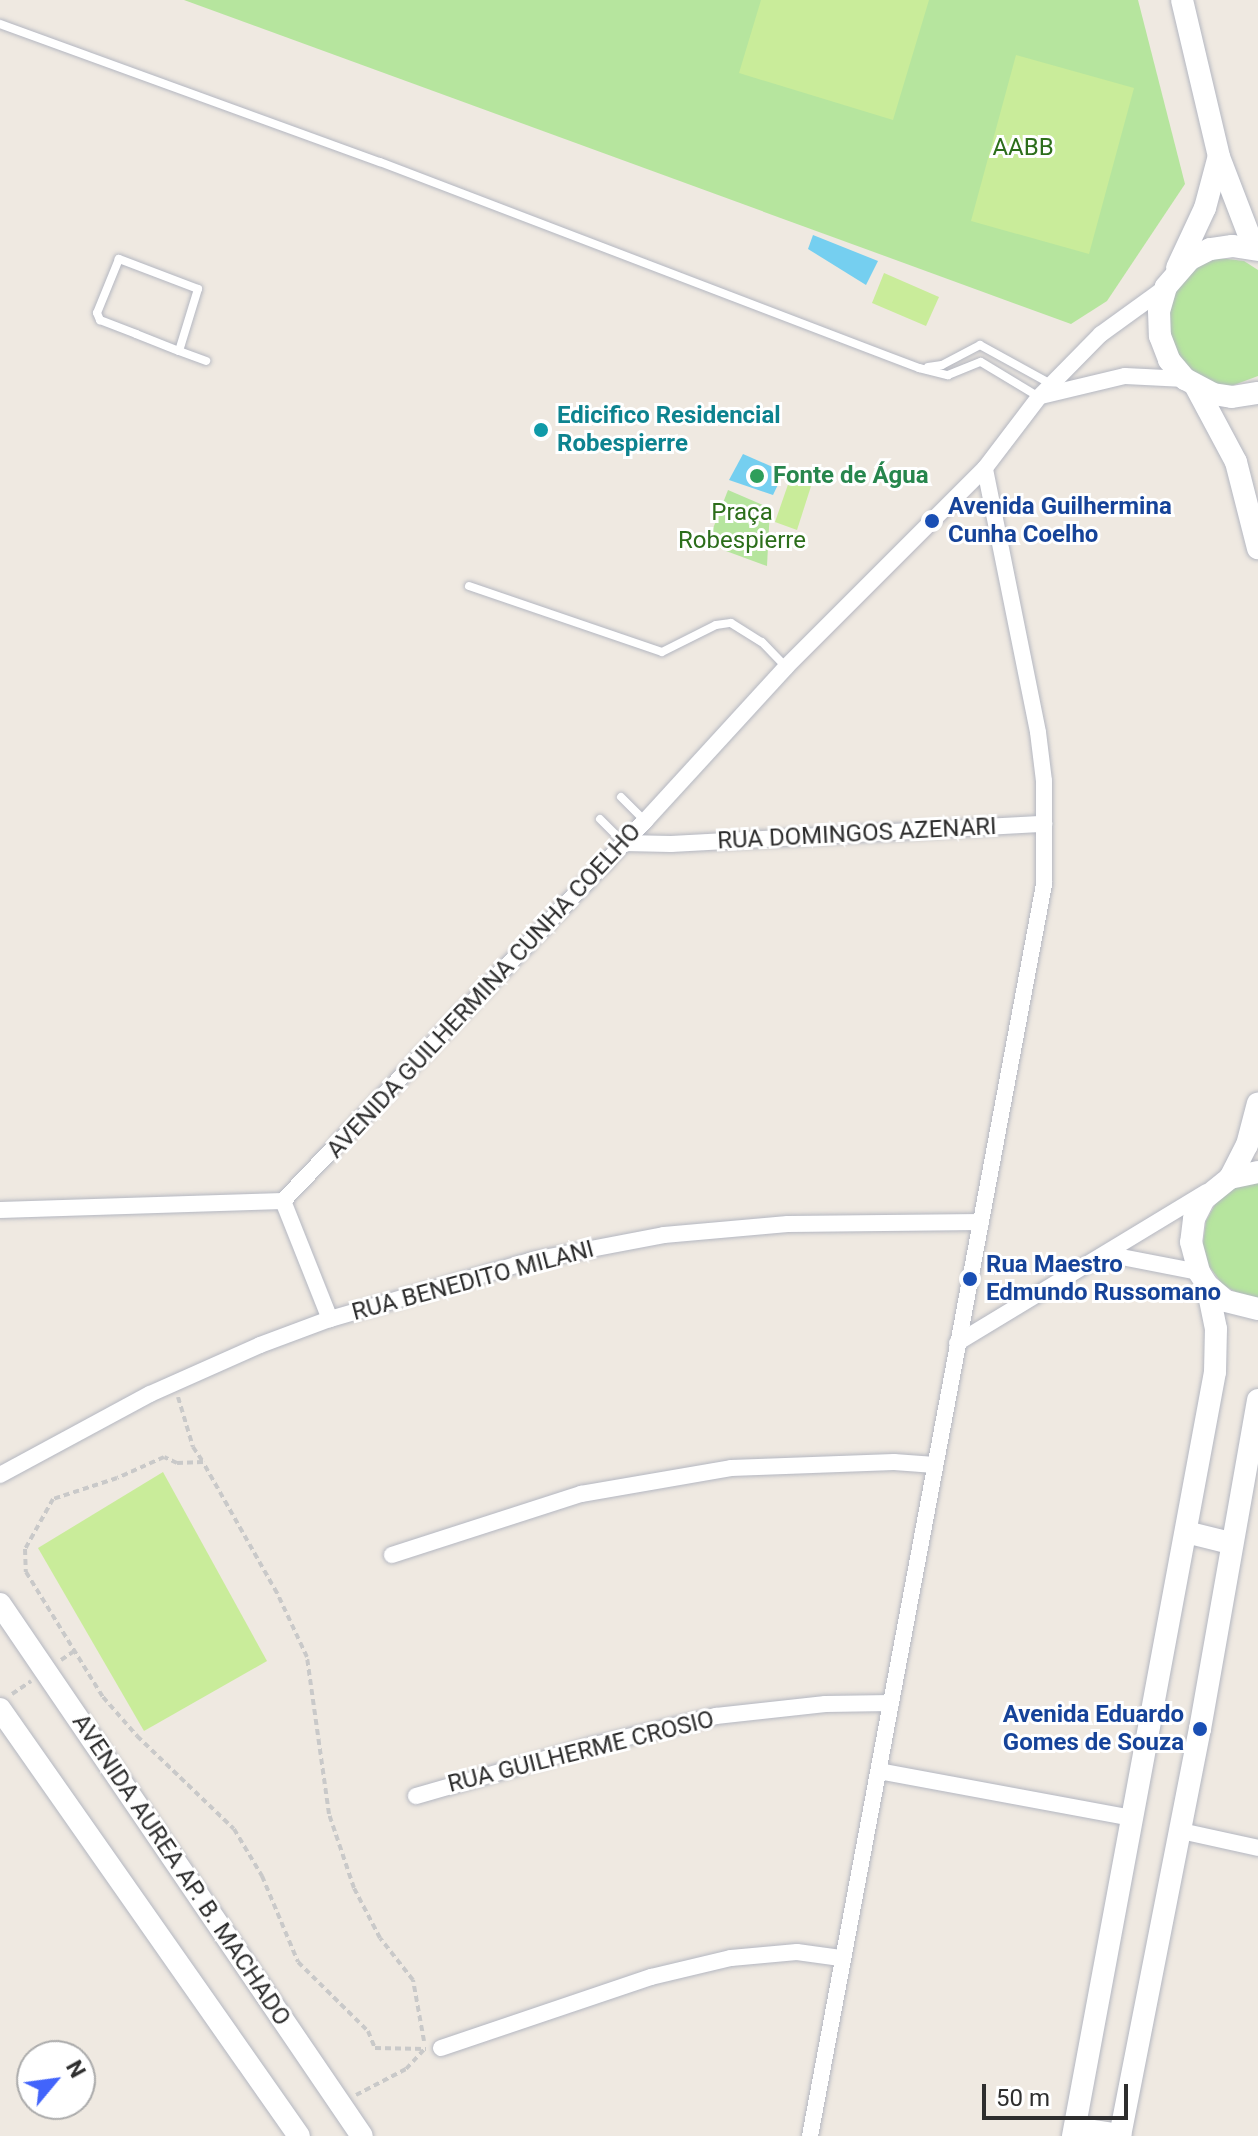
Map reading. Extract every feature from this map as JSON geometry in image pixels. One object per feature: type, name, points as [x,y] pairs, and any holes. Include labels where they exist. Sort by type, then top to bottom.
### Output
[{"type":"street","points":[[1170,281],[1190,259],[1210,249],[1232,246],[1256,249],[1219,157],[1182,0]]},
{"type":"street","points":[[1219,157],[1205,208],[1159,311],[1160,336],[1169,360],[1190,383],[1236,462],[1258,548]]},
{"type":"street","name":"AVENIDA GUILHERMINA CUNHA COELHO","points":[[283,1201],[645,821],[786,667],[985,468],[1039,397],[1101,334],[1170,281]]},
{"type":"street","points":[[1039,397],[1091,381],[1125,376],[1190,383],[1232,397],[1258,393]]},
{"type":"street","points":[[810,2136],[1044,884],[1044,781],[1038,732],[985,468]]},
{"type":"street","points":[[645,821],[671,844]]},
{"type":"street","name":"RUA DOMINGOS AZENARI","points":[[624,843],[671,844],[1044,824]]},
{"type":"street","points":[[1258,1103],[1247,1145],[1226,1181],[1204,1199],[1194,1219],[1191,1242],[1216,1329],[1215,1372],[1074,2132],[1120,2136],[1181,1831],[1230,1543],[1258,1400]]},
{"type":"street","points":[[957,1343],[1226,1181],[1258,1172]]},
{"type":"street","points":[[0,1210],[283,1201],[330,1319]]},
{"type":"street","name":"RUA BENEDITO MILANI","points":[[0,1475],[172,1384],[330,1319],[533,1260],[664,1235],[788,1224],[981,1222]]},
{"type":"street","points":[[1106,1254],[1203,1278],[1226,1301],[1258,1309]]},
{"type":"street","points":[[392,1555],[581,1494],[731,1468],[894,1462],[935,1465]]},
{"type":"street","points":[[1186,1532],[1230,1543]]},
{"type":"street","name":"AVENIDA AUREA AP. B. MACHADO","points":[[1,1608],[362,2136]]},
{"type":"street","name":"RUA GUILHERME CROSIO","points":[[416,1796],[590,1746],[716,1716],[825,1704],[891,1703]]},
{"type":"street","points":[[0,1709],[299,2136]]},
{"type":"street","points":[[879,1771],[1132,1818]]},
{"type":"street","points":[[1181,1831],[1258,1848]]},
{"type":"street","points":[[433,2048],[651,1977],[731,1958],[797,1952],[841,1958]]},
{"type":"lane","points":[[0,24],[380,162],[919,368],[948,375],[981,362],[1039,397]]},
{"type":"lane","points":[[179,351],[198,289],[119,259],[97,316],[179,351],[206,361]]},
{"type":"lane","points":[[919,368],[942,365],[980,345],[1052,384]]},
{"type":"lane","points":[[469,586],[662,652],[716,625],[731,623],[762,642],[786,667]]},
{"type":"lane","points":[[621,797],[645,821]]},
{"type":"lane","points":[[600,819],[624,843]]},
{"type":"path","points":[[172,1384],[193,1447],[277,1593],[307,1657],[329,1814],[354,1888],[380,1938],[413,1980],[433,2048]]},
{"type":"path","points":[[203,1462],[177,1463],[164,1457],[117,1478],[53,1499],[25,1549],[26,1572],[103,1697],[137,1736],[234,1829],[262,1876],[298,1962],[368,2031],[375,2048],[433,2048]]},
{"type":"path","points":[[340,2104],[406,2069],[433,2048]]},
{"type":"green space","name":"AABB","points":[[184,0],[1138,0],[1185,184],[1107,301],[1071,324]]},
{"type":"green space","points":[[761,0],[929,0],[893,120],[739,73]]},
{"type":"green space","points":[[1016,55],[1134,88],[1089,254],[971,221]]},
{"type":"green space","points":[[1219,258],[1244,261],[1258,270],[1258,376],[1226,388],[1179,371],[1161,301],[1195,264]]},
{"type":"green space","points":[[884,273],[939,297],[926,326],[872,303]]},
{"type":"green space","points":[[792,473],[813,480],[797,530],[775,522]]},
{"type":"green space","name":"Praça Robespierre","points":[[728,490],[770,508],[767,566],[707,544]]},
{"type":"green space","points":[[1258,1181],[1258,1298],[1243,1296],[1223,1285],[1209,1266],[1203,1244],[1206,1221],[1217,1201],[1235,1187]]},
{"type":"green space","points":[[163,1472],[267,1661],[144,1731],[38,1548]]},
{"type":"water","points":[[813,235],[878,261],[866,285],[808,249]]},
{"type":"water","name":"Fonte de Água","points":[[743,454],[784,472],[773,495],[729,480]]},
{"type":"place","name":"Edicifico Residencial Robespierre","points":[[541,430]]},
{"type":"place","name":"Fonte de Água","points":[[757,476]]},
{"type":"place","name":"Avenida Guilhermina Cunha Coelho","points":[[932,521]]},
{"type":"place","name":"Rua Maestro Edmundo Russomano","points":[[970,1279]]},
{"type":"place","name":"Avenida Eduardo Gomes de Souza","points":[[1200,1729]]}]
